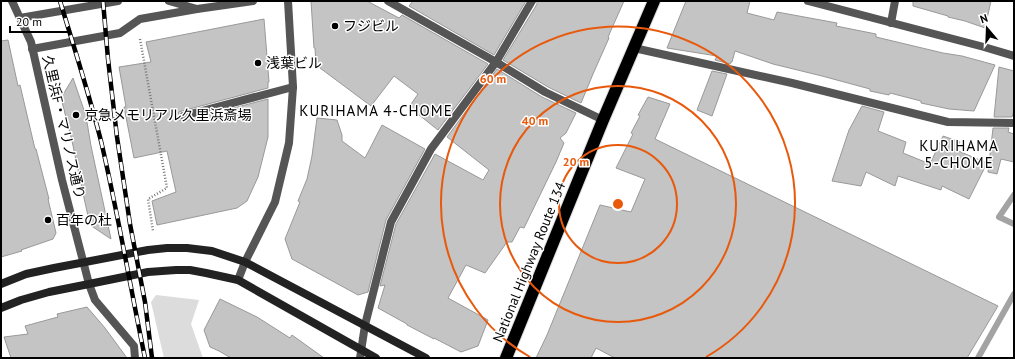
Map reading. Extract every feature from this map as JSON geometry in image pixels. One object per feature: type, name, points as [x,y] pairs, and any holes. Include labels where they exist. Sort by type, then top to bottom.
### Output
[{"type":"highway","name":"National Highway Route 134","points":[[506,358],[603,120],[654,1]]},
{"type":"street","name":"久里浜F・マリノス通り","points":[[12,1],[31,42],[62,180],[89,284],[95,300],[134,346],[136,358]]},
{"type":"street","points":[[20,18],[118,1]]},
{"type":"street","points":[[169,1],[197,9]]},
{"type":"street","points":[[32,49],[120,33],[140,19],[239,2],[253,1]]},
{"type":"street","points":[[238,280],[245,262],[275,202],[289,143],[293,87],[288,1]]},
{"type":"street","points":[[388,1],[546,92],[603,120]]},
{"type":"street","points":[[360,354],[365,325],[391,222],[431,149],[496,62],[532,1]]},
{"type":"street","points":[[808,1],[1014,55]]},
{"type":"street","points":[[891,23],[895,1]]},
{"type":"street","points":[[634,48],[792,83],[948,122],[1014,123]]},
{"type":"street","points":[[183,116],[293,87]]},
{"type":"street","points":[[1,284],[26,274],[148,250],[186,248],[212,251],[245,262],[426,358]]},
{"type":"street","points":[[1,308],[48,292],[148,272],[190,270],[238,280],[360,354],[376,358]]},
{"type":"path","points":[[140,39],[167,188],[148,199],[153,231]]},
{"type":"shaded area","points":[[156,295],[199,300],[191,324],[203,358],[164,358],[151,302]]},
{"type":"building","points":[[311,1],[367,1],[399,18],[402,15],[488,64],[438,130],[409,107],[418,94],[394,76],[371,106],[316,65]]},
{"type":"building","points":[[413,1],[526,1],[494,55],[409,6]]},
{"type":"building","points":[[537,1],[624,1],[581,103],[548,87],[503,60],[537,4]]},
{"type":"building","points":[[686,1],[750,1],[747,13],[774,20],[777,12],[837,23],[836,26],[876,34],[876,37],[962,56],[995,65],[974,111],[949,109],[921,103],[921,101],[890,93],[889,95],[870,91],[870,89],[773,64],[735,51],[730,64],[715,60],[717,56],[667,48]]},
{"type":"building","points":[[913,1],[991,1],[985,28],[913,6]]},
{"type":"building","points":[[264,19],[269,82],[268,88],[182,111],[179,112],[178,115],[179,120],[184,121],[268,99],[268,137],[258,177],[247,201],[237,208],[157,225],[152,201],[176,192],[167,151],[134,158],[124,107],[126,107],[119,67],[151,62],[146,42]]},
{"type":"building","points":[[8,40],[18,86],[20,85],[35,149],[49,199],[56,233],[53,239],[1,257],[1,41]]},
{"type":"building","points":[[999,67],[1014,71],[1014,111],[1012,117],[994,117]]},
{"type":"building","points":[[497,69],[542,97],[576,113],[566,133],[560,138],[564,143],[524,228],[520,227],[512,242],[507,242],[485,273],[466,265],[448,298],[488,320],[478,346],[461,352],[407,325],[378,308],[385,285],[380,286],[396,224],[435,154],[483,180],[489,170],[447,137]]},
{"type":"building","points":[[712,71],[727,74],[712,116],[697,110]]},
{"type":"building","points":[[73,78],[86,116],[111,239],[90,225],[61,98]]},
{"type":"building","points":[[648,97],[670,104],[655,139],[998,306],[967,358],[615,358],[596,348],[591,358],[536,358],[547,335],[600,205],[631,212],[645,179],[616,168],[633,134],[631,133],[640,116],[638,115]]},
{"type":"building","points":[[862,106],[884,112],[878,131],[906,142],[903,153],[930,164],[943,136],[960,142],[956,150],[987,163],[969,199],[942,186],[941,190],[898,176],[895,186],[866,172],[861,186],[832,181],[849,130]]},
{"type":"building","points":[[317,118],[337,120],[342,135],[342,141],[365,158],[382,125],[425,149],[386,220],[368,292],[358,295],[292,259],[285,239],[300,202],[298,201],[307,179],[312,156]]},
{"type":"building","points":[[993,128],[1009,128],[1008,132],[1014,134],[1014,162],[1001,159],[997,174],[988,172]]},
{"type":"building","points":[[220,299],[257,317],[290,338],[292,335],[324,358],[231,358],[210,347],[204,330]]},
{"type":"building","points":[[87,307],[105,328],[127,358],[11,358],[4,337],[28,334],[25,326],[58,317],[57,314]]},
{"type":"waterway","points":[[1014,195],[999,217],[1014,224]]},
{"type":"waterway","points":[[978,358],[1014,294]]},
{"type":"railway","points":[[60,1],[101,141],[145,358]]},
{"type":"railway","points":[[103,1],[117,137],[130,224],[145,302],[152,358]]},
{"type":"place","name":"フジビル","points":[[335,26]]},
{"type":"place","name":"浅葉ビル","points":[[258,63]]},
{"type":"place","name":"京急メモリアル久里浜斎場","points":[[76,115]]},
{"type":"place","name":"百年の杜","points":[[48,220]]},
{"type":"district","name":"KURIHAMA 4-CHOME","points":[[376,110]]},
{"type":"district","name":"KURIHAMA 5-CHOME","points":[[959,154]]}]
